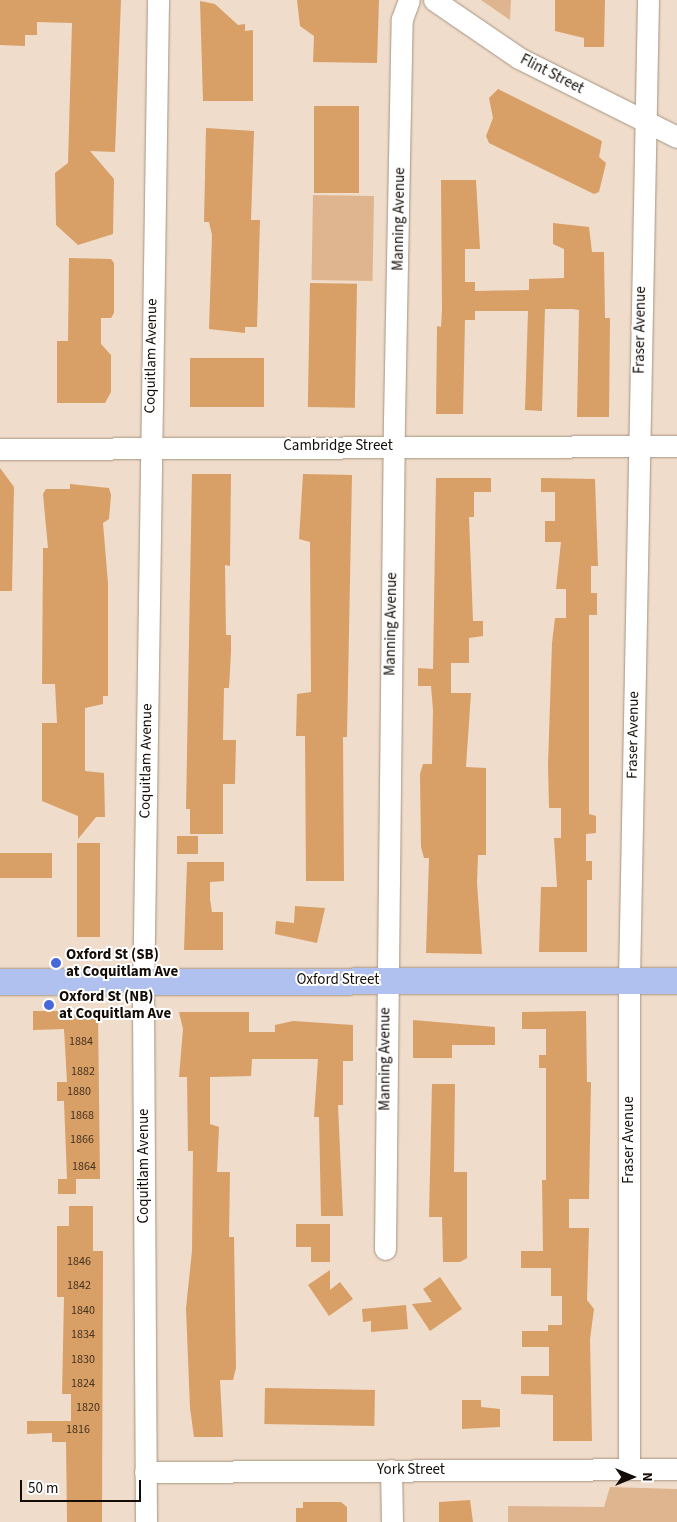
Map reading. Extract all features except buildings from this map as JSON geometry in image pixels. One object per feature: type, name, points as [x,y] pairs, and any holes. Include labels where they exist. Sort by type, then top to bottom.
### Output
[{"type":"main road","name":"Oxford Street","points":[[0,982],[143,980],[677,981]]},
{"type":"street","name":"Coquitlam Avenue","points":[[146,1522],[143,980],[149,448],[158,0]]},
{"type":"street","name":"Manning Avenue","points":[[385,1250],[385,980],[402,19],[409,0]]},
{"type":"street","name":"Flint Street","points":[[434,0],[519,58],[677,137]]},
{"type":"street","name":"Fraser Avenue","points":[[629,1469],[629,980],[648,0]]},
{"type":"street","name":"Cambridge Street","points":[[0,449],[395,445],[677,446]]},
{"type":"street","name":"York Street","points":[[145,1472],[677,1469]]},
{"type":"street","points":[[391,1470],[392,1522]]},
{"type":"shaded area","points":[[481,0],[511,0],[510,20]]},
{"type":"shaded area","points":[[313,195],[374,196],[373,281],[312,280]]},
{"type":"shaded area","points":[[610,1487],[677,1489],[677,1522],[508,1522],[508,1506],[604,1507]]},
{"type":"place","name":"Oxford St (SB) at Coquitlam Ave","points":[[56,963]]},
{"type":"place","name":"Oxford St (NB) at Coquitlam Ave","points":[[49,1005]]}]
